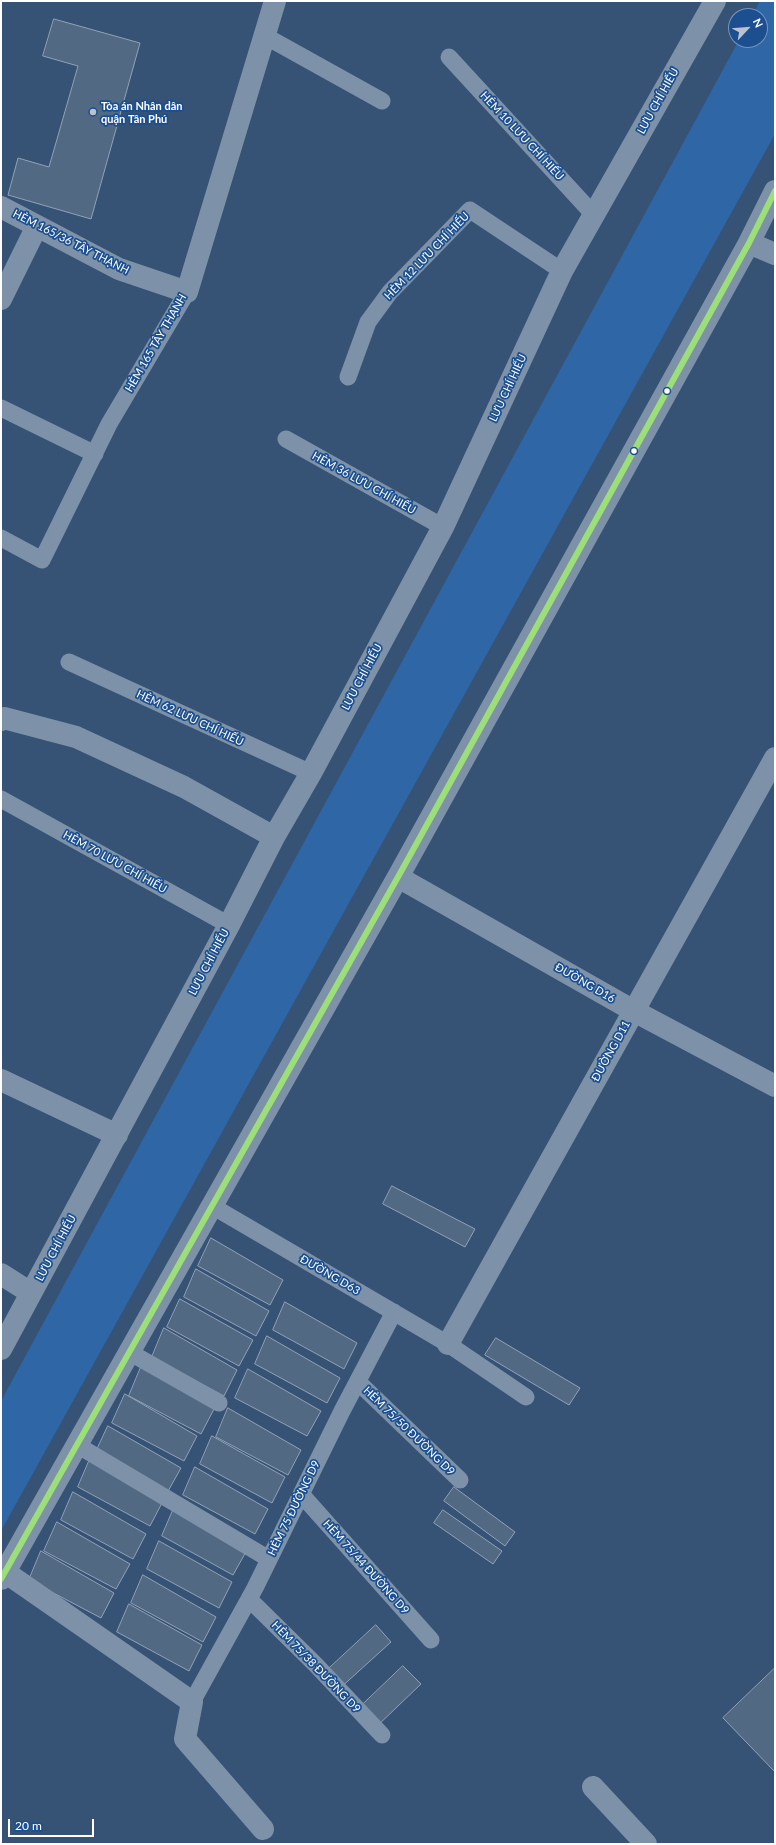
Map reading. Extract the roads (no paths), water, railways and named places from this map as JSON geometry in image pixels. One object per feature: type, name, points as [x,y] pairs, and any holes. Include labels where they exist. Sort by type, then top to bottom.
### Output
[{"type":"street","name":"HẺM 165 TÂY THẠNH","points":[[187,292],[275,1]]},
{"type":"street","name":"LƯU CHÍ HIẾU","points":[[1,1349],[229,926],[274,837],[311,773],[443,528],[562,271],[715,1]]},
{"type":"street","points":[[192,1702],[3,1576],[398,877],[749,243],[775,191]]},
{"type":"street","name":"HẺM 165/36 TÂY THẠNH","points":[[1,207],[119,269],[187,292]]},
{"type":"street","points":[[1,299],[37,226]]},
{"type":"street","points":[[749,243],[775,254]]},
{"type":"street","points":[[1,720],[4,718],[76,738],[184,787],[274,837]]},
{"type":"street","name":"ĐƯỜNG D11","points":[[448,1344],[775,758]]},
{"type":"street","name":"ĐƯỜNG D16","points":[[398,877],[634,1011],[775,1086]]},
{"type":"street","points":[[1,1080],[117,1134]]},
{"type":"street","points":[[1,1274],[31,1293]]},
{"type":"street","name":"HẺM 75 ĐƯỜNG D9","points":[[192,1702],[185,1739],[263,1829]]},
{"type":"street","points":[[593,1788],[646,1844]]},
{"type":"lane","points":[[265,36],[382,101]]},
{"type":"lane","name":"HẺM 10 LƯU CHÍ HIẾU","points":[[449,57],[594,215]]},
{"type":"lane","name":"HẺM 12 LƯU CHÍ HIẾU","points":[[348,377],[368,322],[390,292],[470,210],[562,271]]},
{"type":"lane","name":"HẺM 165 TÂY THẠNH","points":[[1,538],[42,560],[109,424],[187,292]]},
{"type":"lane","points":[[1,408],[94,454]]},
{"type":"lane","name":"HẺM 36 LƯU CHÍ HIẾU","points":[[286,439],[443,528]]},
{"type":"lane","name":"HẺM 62 LƯU CHÍ HIẾU","points":[[69,662],[311,773]]},
{"type":"lane","name":"HẺM 70 LƯU CHÍ HIẾU","points":[[1,799],[229,926]]},
{"type":"lane","name":"ĐƯỜNG D63","points":[[212,1206],[448,1344],[526,1397]]},
{"type":"lane","name":"HẺM 75 ĐƯỜNG D9","points":[[192,1702],[249,1599],[394,1312]]},
{"type":"lane","points":[[129,1352],[219,1403]]},
{"type":"lane","name":"HẺM 75/50 ĐƯỜNG D9","points":[[358,1382],[460,1480]]},
{"type":"lane","points":[[77,1445],[269,1559]]},
{"type":"lane","name":"HẺM 75/44 ĐƯỜNG D9","points":[[301,1494],[431,1640]]},
{"type":"lane","name":"HẺM 75/38 ĐƯỜNG D9","points":[[249,1599],[316,1665],[382,1735]]},
{"type":"place","name":"Tòa án Nhân dân quận Tân Phú","points":[[93,112]]}]
